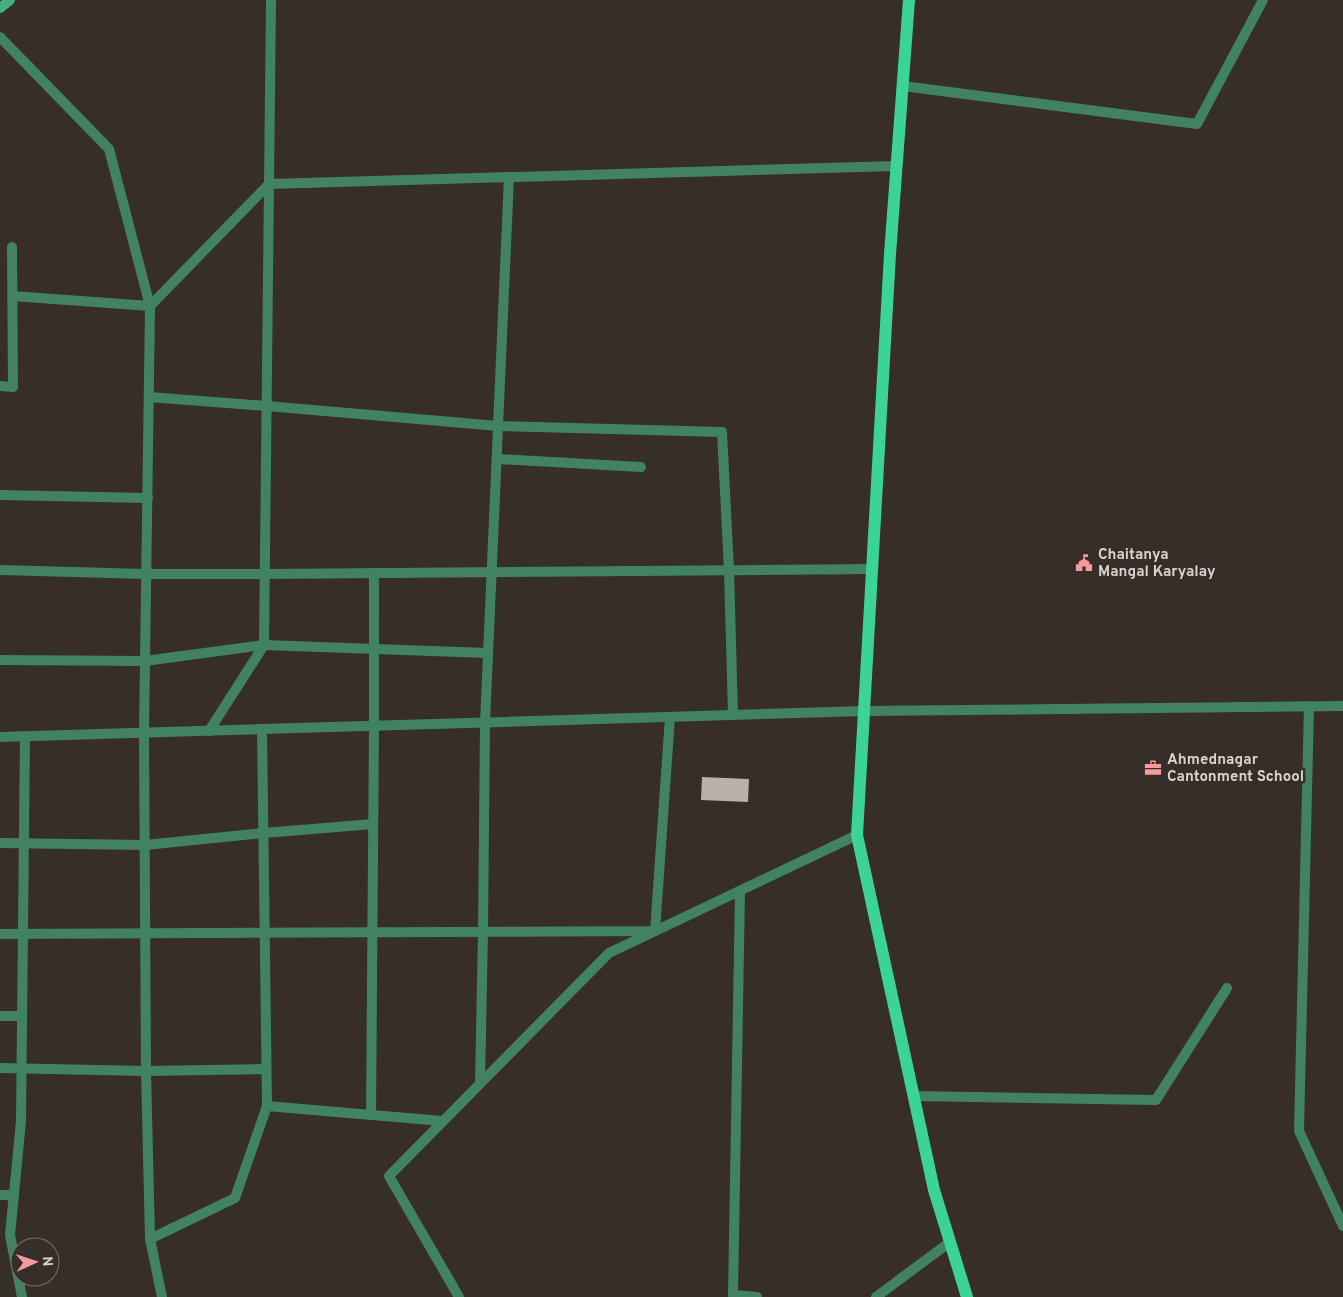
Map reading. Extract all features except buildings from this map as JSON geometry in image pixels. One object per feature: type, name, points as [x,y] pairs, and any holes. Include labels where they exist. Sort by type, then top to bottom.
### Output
[{"type":"main road","points":[[909,0],[890,254],[857,835],[934,1190],[967,1297]]},
{"type":"street","points":[[0,8],[10,0]]},
{"type":"street","points":[[209,731],[264,645],[271,0]]},
{"type":"street","points":[[903,86],[1197,124],[1263,0]]},
{"type":"street","points":[[0,37],[109,149],[150,306],[144,733],[146,1071],[150,1239],[162,1297]]},
{"type":"street","points":[[12,296],[150,306],[269,184],[897,166]]},
{"type":"street","points":[[480,1084],[487,653],[509,177]]},
{"type":"street","points":[[0,386],[13,387],[12,247]]},
{"type":"street","points":[[149,397],[498,426],[722,432],[729,570],[732,715]]},
{"type":"street","points":[[496,460],[641,467]]},
{"type":"street","points":[[0,495],[148,498]]},
{"type":"street","points":[[0,570],[146,574],[265,574],[872,569]]},
{"type":"street","points":[[371,1115],[374,573]]},
{"type":"street","points":[[0,660],[145,661],[264,645],[487,653]]},
{"type":"street","points":[[1309,706],[1299,1131],[1343,1226]]},
{"type":"street","points":[[0,737],[864,711],[1343,706]]},
{"type":"street","points":[[655,931],[670,717]]},
{"type":"street","points":[[150,1239],[235,1198],[267,1106],[262,729]]},
{"type":"street","points":[[22,1297],[10,1235],[21,1121],[25,736]]},
{"type":"street","points":[[0,843],[145,845],[373,824]]},
{"type":"street","points":[[460,1297],[389,1176],[609,953],[857,835]]},
{"type":"street","points":[[740,891],[733,1295],[757,1297]]},
{"type":"street","points":[[0,934],[655,931]]},
{"type":"street","points":[[913,1096],[1156,1100],[1228,988]]},
{"type":"street","points":[[0,1016],[22,1016]]},
{"type":"street","points":[[0,1068],[146,1071],[266,1069]]},
{"type":"street","points":[[267,1106],[442,1121]]},
{"type":"street","points":[[0,1195],[14,1195]]},
{"type":"street","points":[[876,1297],[950,1242]]},
{"type":"place","name":"Chaitanya Mangal Karyalay","points":[[1084,563]]},
{"type":"place","name":"Ahmednagar Cantonment School","points":[[1153,768]]}]
